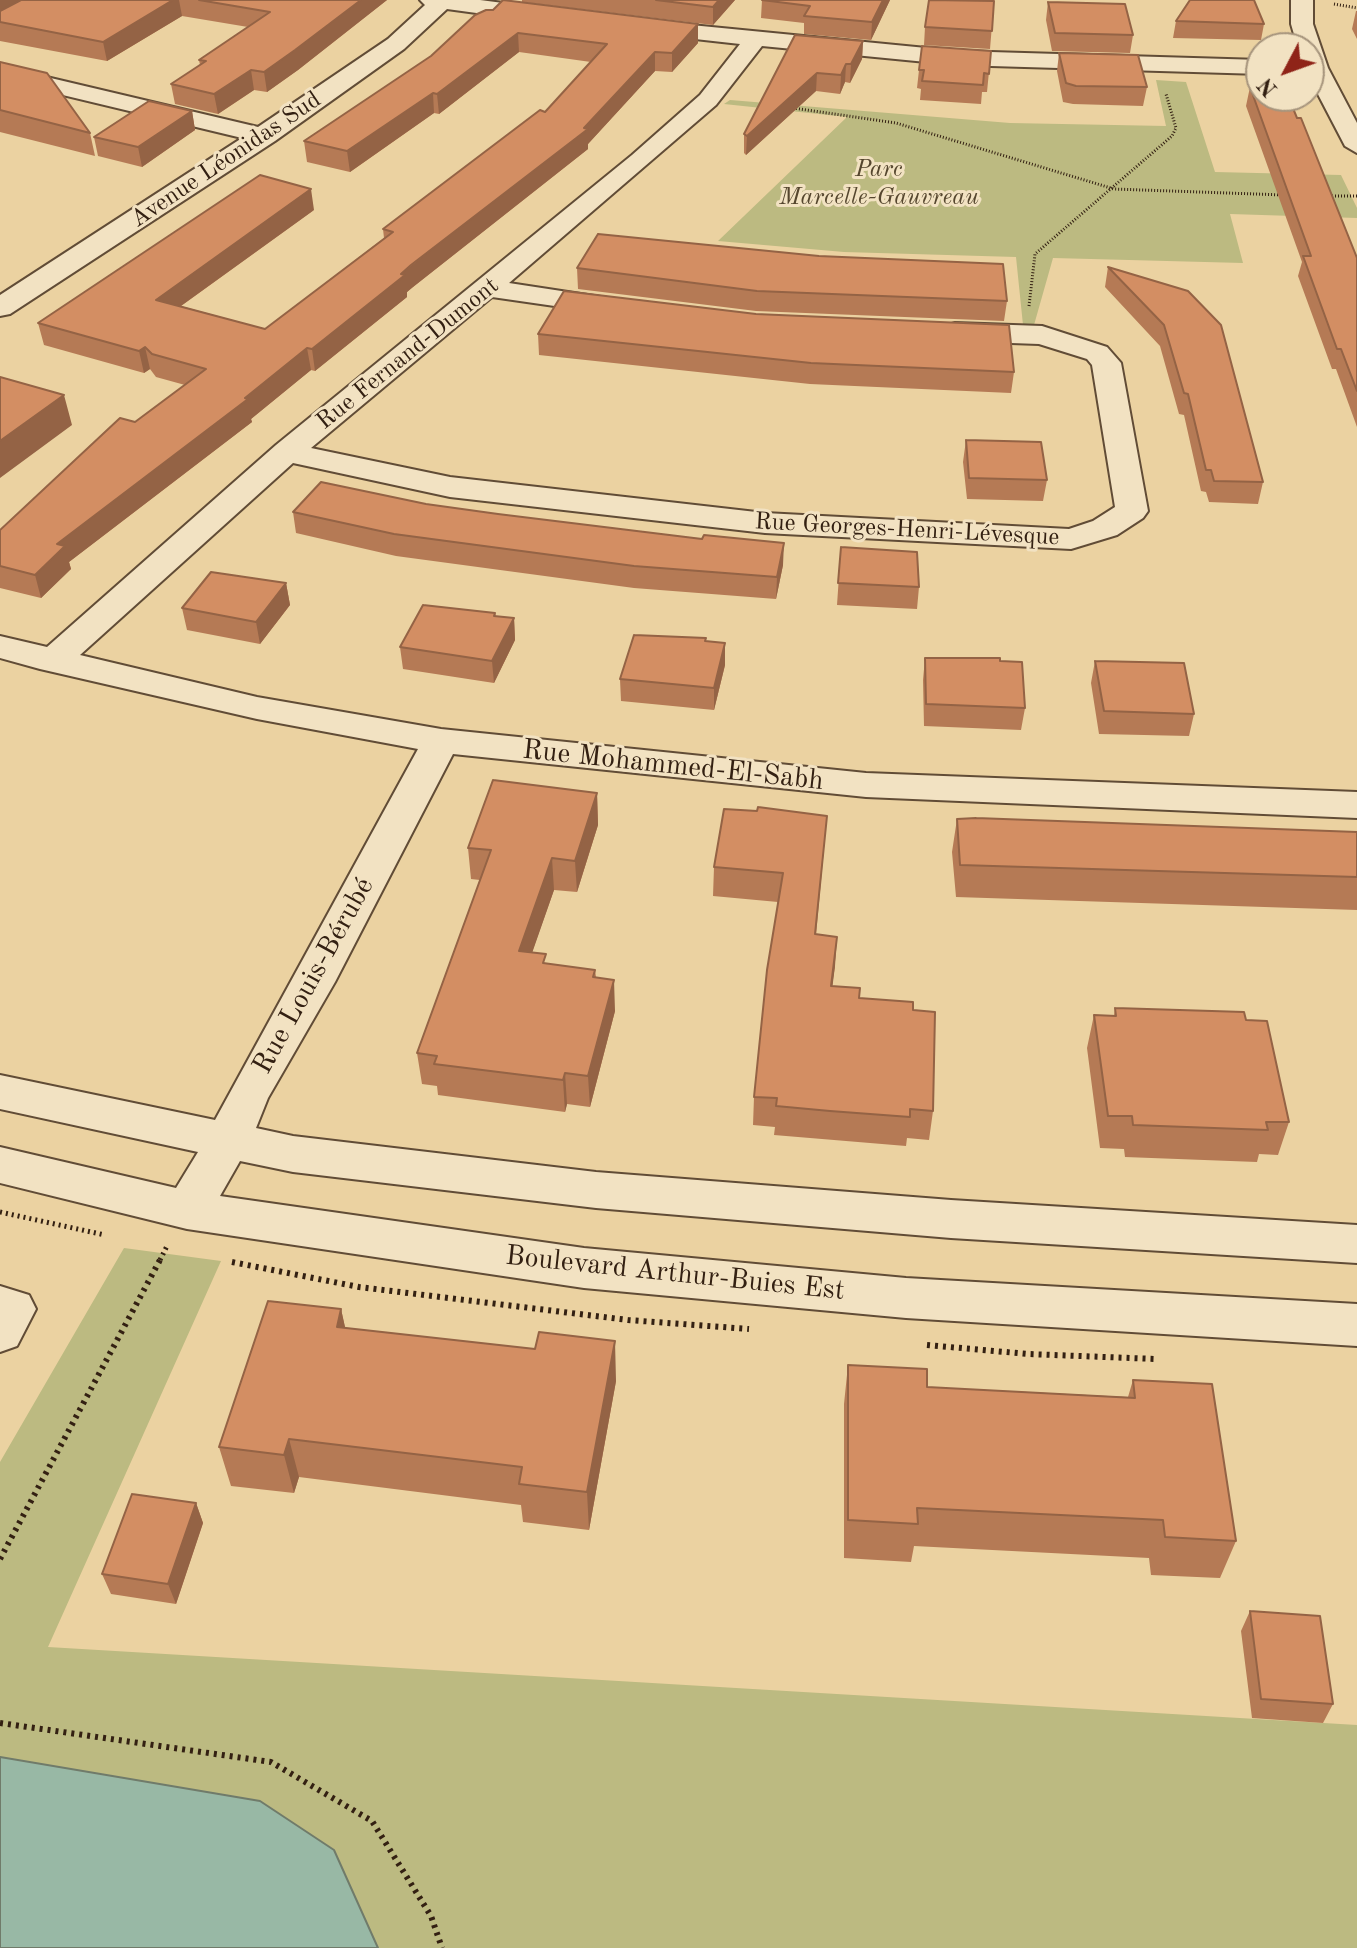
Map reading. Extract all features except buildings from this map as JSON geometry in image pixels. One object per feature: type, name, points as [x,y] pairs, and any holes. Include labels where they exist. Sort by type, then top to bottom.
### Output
[{"type":"street","points":[[1302,0],[1304,32]]},
{"type":"street","points":[[439,1],[572,18]]},
{"type":"street","name":"Avenue Léonidas Sud","points":[[0,308],[266,136],[396,44],[439,1]]},
{"type":"street","points":[[618,24],[957,58],[1245,67]]},
{"type":"street","name":"Rue Fernand-Dumont","points":[[53,661],[287,452],[489,288],[708,100],[755,40]]},
{"type":"street","points":[[1325,68],[1343,69]]},
{"type":"street","points":[[0,73],[266,136]]},
{"type":"street","points":[[1325,91],[1357,146]]},
{"type":"street","points":[[489,288],[642,311]]},
{"type":"street","name":"Rue Georges-Henri-Lévesque","points":[[287,452],[450,487],[718,517],[1071,539],[1105,528],[1132,511],[1106,363],[1097,353],[1074,343],[1026,335],[930,330]]},
{"type":"street","name":"Rue Mohammed-El-Sabh","points":[[0,647],[257,708],[441,741],[866,785],[1357,805]]},
{"type":"street","name":"Rue Louis-Bérubé","points":[[187,1210],[228,1142],[247,1096],[314,982],[441,741]]},
{"type":"street","points":[[0,1092],[293,1154],[596,1190],[951,1219],[1357,1244]]},
{"type":"street","name":"Boulevard Arthur-Buies Est","points":[[0,1165],[187,1210],[599,1270],[906,1298],[1357,1325]]},
{"type":"street","points":[[0,1306],[12,1309],[0,1331]]},
{"type":"path","points":[[1026,335],[1035,254],[1047,240],[1158,151],[1176,128],[1158,65]]},
{"type":"path","points":[[791,108],[896,123],[1114,189],[1298,195]]},
{"type":"path","points":[[1312,195],[1357,196]]},
{"type":"path","points":[[0,1559],[187,1210]]},
{"type":"path","points":[[0,1723],[271,1762],[372,1821],[431,1916],[442,1948]]},
{"type":"green space","name":"Parc Marcelle-Gauvreau","points":[[1156,80],[1186,82],[1215,172],[1341,175],[1357,208],[1357,218],[1230,214],[1243,263],[1053,258],[1034,325],[1023,325],[1016,257],[844,252],[718,241],[847,117],[724,104],[730,100],[1010,123],[1166,126]]},
{"type":"green space","points":[[124,1248],[221,1261],[48,1647],[1357,1725],[1357,1948],[0,1948],[0,1462]]},
{"type":"shaded area","points":[[0,1757],[260,1801],[334,1850],[378,1948],[0,1948]]}]
